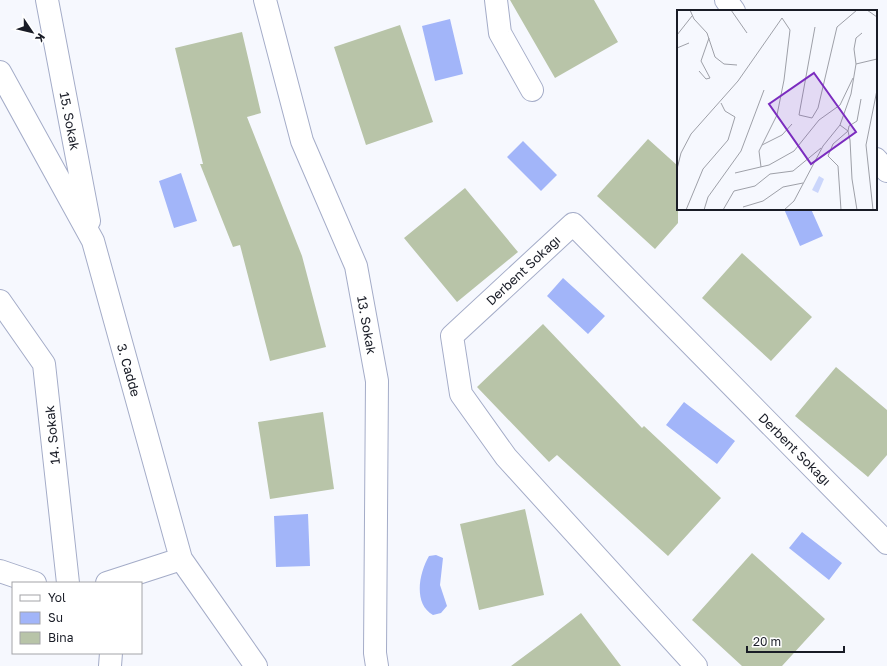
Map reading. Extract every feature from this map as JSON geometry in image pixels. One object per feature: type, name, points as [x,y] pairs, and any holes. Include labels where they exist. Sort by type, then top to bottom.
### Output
[{"type":"street","name":"15. Sokak","points":[[47,0],[93,241]]},
{"type":"street","name":"13. Sokak","points":[[266,0],[302,141],[356,266],[377,381],[375,653],[377,666]]},
{"type":"street","points":[[496,0],[500,33],[532,90]]},
{"type":"street","points":[[726,0],[733,10]]},
{"type":"street","name":"3. Cadde","points":[[0,72],[93,241],[181,558],[256,666]]},
{"type":"street","points":[[877,160],[887,171]]},
{"type":"street","name":"Derbent Sokağı","points":[[696,666],[506,456],[462,394],[452,336],[573,224],[887,543]]},
{"type":"street","name":"14. Sokak","points":[[0,301],[44,364],[68,582]]},
{"type":"street","points":[[110,582],[181,558]]},
{"type":"street","points":[[0,571],[32,582]]},
{"type":"street","points":[[110,666],[111,654]]},
{"type":"water","points":[[450,19],[463,74],[435,81],[422,26]]},
{"type":"water","points":[[523,141],[557,175],[541,191],[507,157]]},
{"type":"water","points":[[181,173],[197,221],[174,228],[159,181]]},
{"type":"water","points":[[784,210],[811,210],[823,236],[800,246]]},
{"type":"water","points":[[563,278],[605,316],[588,334],[547,296]]},
{"type":"water","points":[[684,402],[735,441],[717,464],[666,425]]},
{"type":"water","points":[[308,514],[310,566],[276,567],[274,516]]},
{"type":"water","points":[[802,532],[842,563],[829,580],[789,548]]},
{"type":"water","points":[[436,555],[443,558],[440,585],[447,606],[441,613],[433,615],[423,604],[420,596],[420,588],[425,563],[429,556]]},
{"type":"building","points":[[510,0],[594,0],[618,42],[555,78]]},
{"type":"building","points":[[400,25],[433,122],[366,145],[334,47]]},
{"type":"building","points":[[242,32],[261,113],[247,117],[302,256],[326,347],[270,361],[240,245],[233,247],[200,164],[203,164],[175,48]]},
{"type":"building","points":[[648,139],[677,165],[678,223],[655,249],[597,196]]},
{"type":"building","points":[[465,188],[518,252],[457,302],[404,238]]},
{"type":"building","points":[[742,253],[812,317],[771,361],[702,298]]},
{"type":"building","points":[[543,324],[642,428],[644,426],[721,498],[668,556],[557,455],[549,462],[477,387]]},
{"type":"building","points":[[836,367],[887,410],[887,455],[868,477],[795,416]]},
{"type":"building","points":[[323,412],[334,489],[270,499],[258,422]]},
{"type":"building","points":[[525,509],[544,595],[479,610],[460,524]]},
{"type":"building","points":[[752,553],[825,619],[782,666],[742,666],[692,620]]},
{"type":"building","points":[[581,613],[621,666],[511,666],[542,643]]}]
